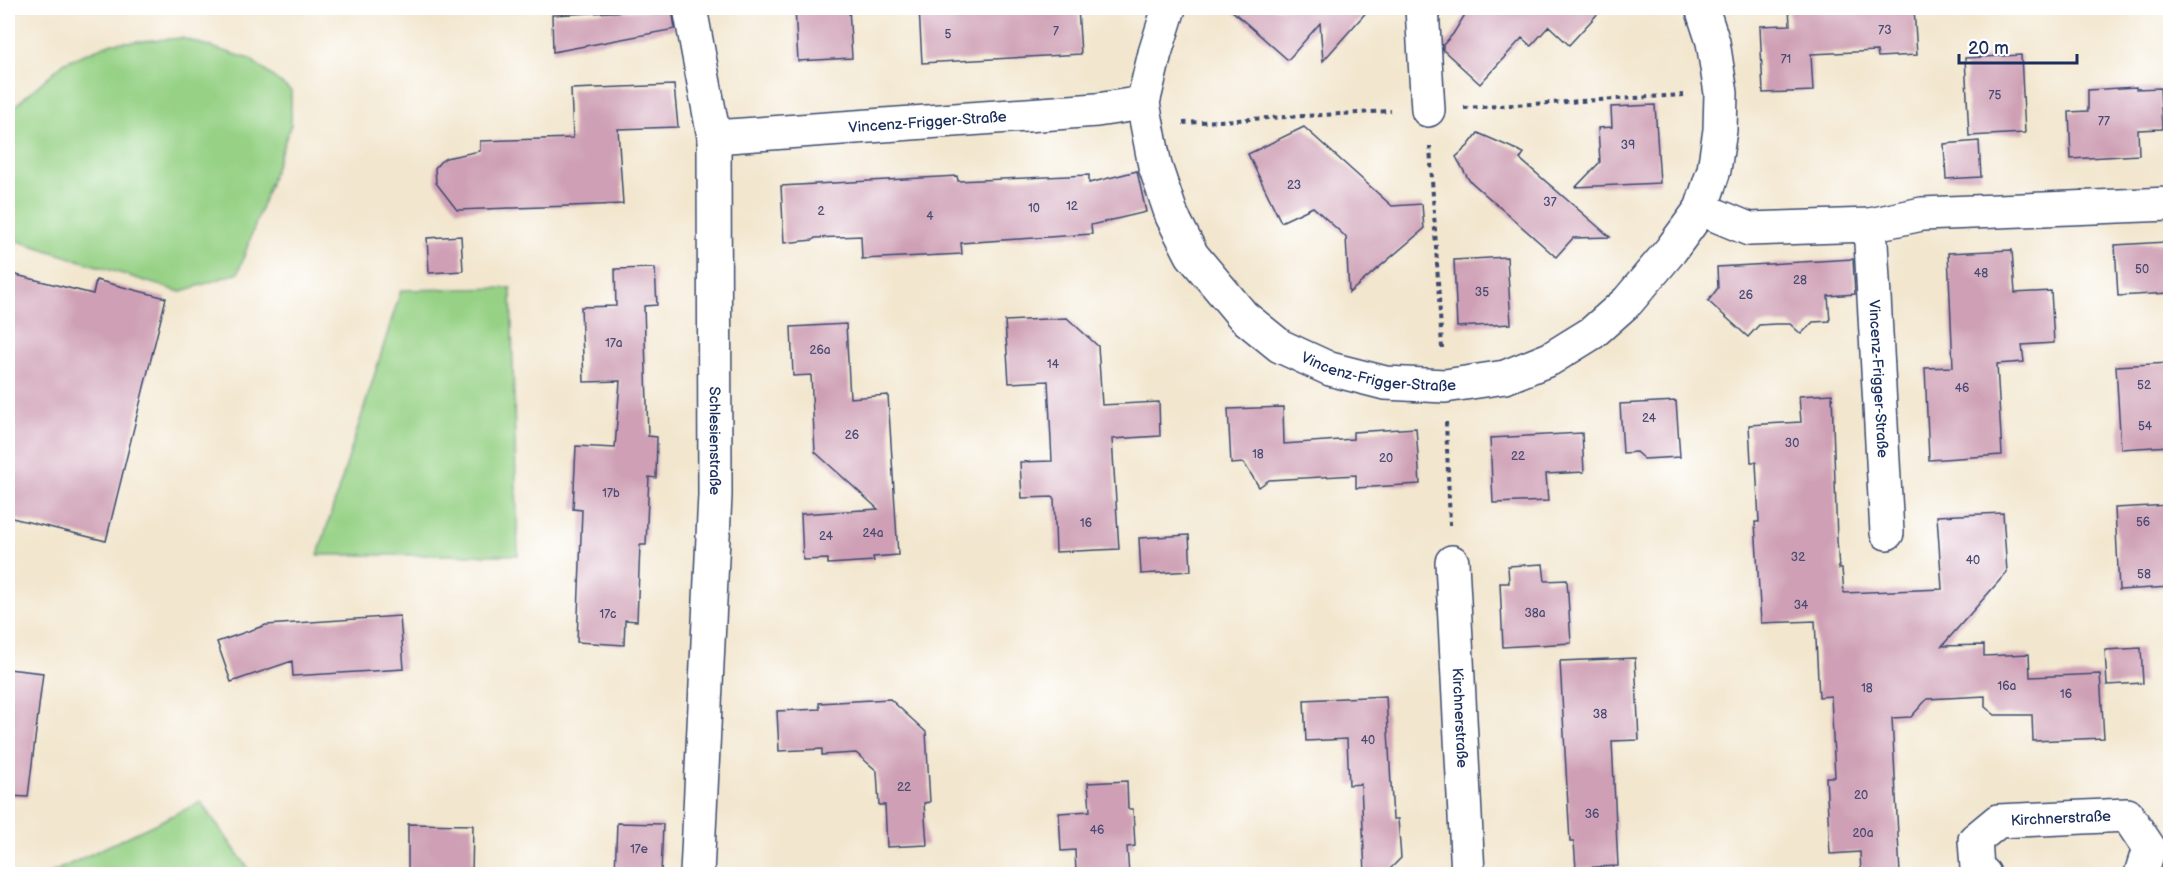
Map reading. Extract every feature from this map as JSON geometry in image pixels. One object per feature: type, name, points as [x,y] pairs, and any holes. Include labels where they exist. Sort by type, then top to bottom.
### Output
[{"type":"street","name":"Schlesienstraße","points":[[690,8],[714,137],[715,495],[697,874]]},
{"type":"street","name":"Vincenz-Frigger-Straße","points":[[1169,8],[1143,103],[1155,166],[1172,216],[1192,255],[1243,316],[1280,346],[1330,369],[1385,383],[1445,386],[1505,377],[1550,359],[1592,333],[1629,301],[1701,209],[1714,170],[1720,130],[1721,93],[1713,42],[1702,8]]},
{"type":"street","points":[[1422,8],[1428,110]]},
{"type":"street","name":"Vincenz-Frigger-Straße","points":[[714,137],[1097,110],[1143,103]]},
{"type":"street","points":[[1701,209],[1749,229],[1870,225],[1922,214],[2170,204]]},
{"type":"street","name":"Vincenz-Frigger-Straße","points":[[1870,225],[1887,533]]},
{"type":"street","name":"Kirchnerstraße","points":[[1452,562],[1468,874]]},
{"type":"street","name":"Kirchnerstraße","points":[[1984,874],[1977,868],[1975,840],[1998,821],[2127,815],[2149,848],[2141,874]]},
{"type":"path","points":[[1428,110],[1445,386],[1452,562]]},
{"type":"green space","points":[[182,38],[250,59],[291,91],[291,124],[238,273],[180,292],[8,238],[8,112],[65,62],[112,43]]},
{"type":"green space","points":[[511,288],[518,555],[318,555],[401,290]]},
{"type":"green space","points":[[201,802],[252,874],[49,874]]},
{"type":"building","points":[[795,8],[849,8],[852,58],[798,61]]},
{"type":"building","points":[[919,8],[1078,8],[1081,54],[922,63]]},
{"type":"building","points":[[1229,8],[1370,8],[1323,61],[1320,23],[1288,60]]},
{"type":"building","points":[[1469,8],[1603,8],[1569,45],[1549,26],[1531,46],[1522,38],[1480,84],[1443,50],[1443,45],[1453,34]]},
{"type":"building","points":[[1789,8],[1836,8],[1837,11],[1914,8],[1917,55],[1878,57],[1877,51],[1811,54],[1813,91],[1763,93],[1760,26],[1790,25]]},
{"type":"building","points":[[672,9],[675,29],[553,52],[552,15]]},
{"type":"building","points":[[2021,55],[2025,133],[1969,136],[1965,58]]},
{"type":"building","points":[[674,85],[678,127],[618,129],[623,204],[457,210],[436,183],[435,168],[440,162],[446,158],[480,151],[480,141],[573,138],[571,89]]},
{"type":"building","points":[[2136,87],[2136,89],[2160,88],[2162,129],[2138,130],[2139,155],[2071,159],[2069,112],[2088,111],[2088,90]]},
{"type":"building","points":[[1655,105],[1660,183],[1576,187],[1600,162],[1598,128],[1612,127],[1611,107]]},
{"type":"building","points":[[1304,127],[1392,206],[1422,204],[1424,229],[1349,293],[1346,237],[1313,207],[1281,222],[1248,154]]},
{"type":"building","points":[[1478,133],[1524,153],[1520,159],[1610,237],[1573,238],[1556,257],[1469,180],[1456,157]]},
{"type":"building","points":[[1979,141],[1981,177],[1946,179],[1944,144]]},
{"type":"building","points":[[1137,171],[1146,212],[1091,225],[1092,234],[961,243],[962,254],[862,259],[861,236],[815,238],[784,243],[781,186],[957,176],[958,181],[1089,175],[1089,183]]},
{"type":"building","points":[[461,236],[463,271],[429,273],[427,238]]},
{"type":"building","points":[[2166,242],[2169,293],[2118,296],[2115,245]]},
{"type":"building","points":[[2012,250],[2015,293],[2051,291],[2054,343],[2022,345],[2024,362],[1997,364],[2002,455],[1929,460],[1925,368],[1953,367],[1948,253]]},
{"type":"building","points":[[1507,257],[1511,324],[1457,327],[1454,260]]},
{"type":"building","points":[[1853,259],[1855,294],[1828,296],[1830,321],[1813,322],[1801,334],[1790,324],[1775,324],[1759,325],[1748,337],[1708,301],[1718,288],[1717,267]]},
{"type":"building","points":[[655,268],[657,305],[644,306],[648,436],[657,437],[656,478],[649,477],[646,545],[640,545],[637,621],[625,620],[624,645],[577,642],[582,510],[573,509],[576,446],[615,448],[620,381],[584,382],[581,307],[616,306],[615,269]]},
{"type":"building","points":[[8,273],[93,294],[96,280],[166,298],[106,541],[8,517]]},
{"type":"building","points":[[1067,318],[1098,346],[1102,405],[1159,402],[1160,436],[1112,439],[1119,549],[1056,552],[1054,497],[1022,498],[1020,462],[1052,461],[1048,381],[1009,383],[1005,321]]},
{"type":"building","points":[[846,324],[850,398],[888,395],[898,555],[873,557],[874,561],[828,564],[828,559],[803,560],[801,514],[878,509],[815,452],[811,375],[793,376],[791,327]]},
{"type":"building","points":[[2170,363],[2170,446],[2121,449],[2116,366]]},
{"type":"building","points":[[1832,394],[1837,540],[1839,569],[1842,569],[1844,593],[1942,589],[1937,516],[2003,513],[2007,572],[1942,646],[1984,645],[1984,656],[2029,654],[2030,677],[2100,674],[2104,738],[2033,741],[2032,715],[1995,715],[1985,707],[1985,696],[1927,699],[1911,717],[1892,718],[1900,874],[1861,874],[1860,852],[1830,854],[1826,777],[1835,777],[1831,696],[1819,697],[1815,621],[1761,623],[1755,522],[1759,522],[1756,462],[1751,462],[1749,425],[1801,422],[1799,396]]},
{"type":"building","points":[[1676,401],[1680,457],[1644,459],[1636,452],[1623,453],[1620,404]]},
{"type":"building","points":[[1283,407],[1284,444],[1353,439],[1353,432],[1416,428],[1420,484],[1356,488],[1356,475],[1269,480],[1259,487],[1244,463],[1231,464],[1228,409]]},
{"type":"building","points":[[1582,433],[1584,472],[1546,474],[1548,501],[1493,503],[1490,438]]},
{"type":"building","points":[[2170,505],[2170,587],[2119,590],[2115,508]]},
{"type":"building","points":[[1189,535],[1191,571],[1141,574],[1139,538]]},
{"type":"building","points":[[1543,564],[1545,581],[1567,580],[1571,643],[1503,647],[1500,583],[1509,583],[1508,566]]},
{"type":"building","points":[[400,616],[404,669],[293,676],[292,661],[231,682],[217,642],[266,625]]},
{"type":"building","points":[[2141,648],[2143,683],[2107,685],[2105,650]]},
{"type":"building","points":[[1635,658],[1639,740],[1612,741],[1618,866],[1576,868],[1574,842],[1570,842],[1560,661]]},
{"type":"building","points":[[8,669],[43,673],[28,797],[8,796]]},
{"type":"building","points":[[1386,696],[1393,819],[1398,819],[1401,858],[1385,874],[1365,874],[1361,784],[1349,785],[1347,739],[1306,741],[1304,700]]},
{"type":"building","points":[[890,699],[926,732],[930,802],[924,803],[927,845],[887,847],[885,805],[879,805],[877,771],[856,753],[822,755],[822,749],[779,751],[777,711],[820,709],[819,703]]},
{"type":"building","points":[[1127,781],[1128,809],[1133,809],[1135,846],[1127,847],[1129,874],[1076,874],[1075,850],[1061,851],[1059,813],[1090,811],[1088,783]]},
{"type":"building","points":[[617,823],[663,824],[661,874],[615,874]]},
{"type":"building","points":[[408,824],[473,825],[472,874],[408,874]]}]
